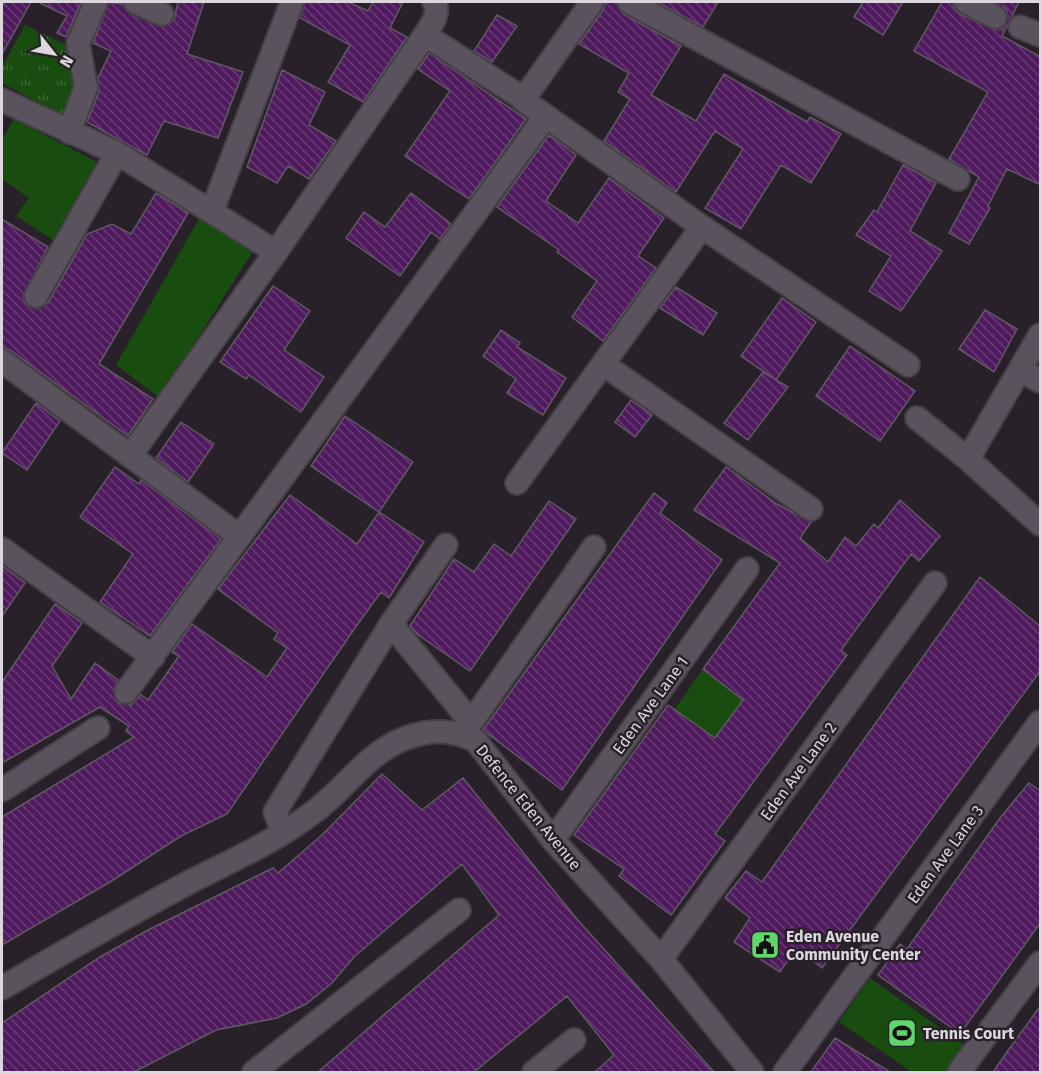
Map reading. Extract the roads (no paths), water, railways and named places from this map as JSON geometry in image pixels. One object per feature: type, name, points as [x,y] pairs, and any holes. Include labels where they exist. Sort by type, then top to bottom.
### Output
[{"type":"street","points":[[69,132],[86,87],[78,43],[96,2]]},
{"type":"street","points":[[135,2],[162,14]]},
{"type":"street","points":[[212,211],[292,2]]},
{"type":"street","points":[[130,456],[276,252],[425,35],[436,16],[437,6],[434,2]]},
{"type":"street","points":[[523,99],[592,2]]},
{"type":"street","points":[[629,2],[958,179]]},
{"type":"street","points":[[966,2],[995,17]]},
{"type":"street","points":[[425,35],[523,99],[702,226],[908,365]]},
{"type":"street","points":[[2,100],[117,153],[276,252]]},
{"type":"street","points":[[126,692],[546,116]]},
{"type":"street","points":[[36,296],[117,153]]},
{"type":"street","points":[[517,483],[702,226]]},
{"type":"street","points":[[968,459],[1031,376],[1041,335]]},
{"type":"street","points":[[2,361],[239,536]]},
{"type":"street","points":[[603,364],[811,509]]},
{"type":"street","points":[[917,418],[968,459],[1041,524]]},
{"type":"street","points":[[284,832],[275,812],[391,624],[446,545]]},
{"type":"street","points":[[391,624],[467,728],[594,547]]},
{"type":"street","points":[[2,549],[153,657]]},
{"type":"street","name":"Eden Ave Lane 1","points":[[553,840],[747,569]]},
{"type":"street","name":"Eden Ave Lane 2","points":[[661,959],[935,583]]},
{"type":"street","name":"Eden Ave Lane 3","points":[[785,1072],[1041,722]]},
{"type":"street","points":[[2,790],[98,728]]},
{"type":"street","name":"Defence Eden Avenue","points":[[2,988],[141,908],[284,832],[312,814],[361,766],[392,744],[407,737],[440,730],[467,728],[553,840],[661,959],[752,1072]]},
{"type":"street","points":[[254,1072],[459,910]]},
{"type":"street","points":[[959,1072],[1041,963]]},
{"type":"street","points":[[534,1072],[574,1040]]},
{"type":"place","name":"Eden Avenue Community Center","points":[[765,945]]},
{"type":"place","name":"Tennis Court","points":[[902,1033]]}]
